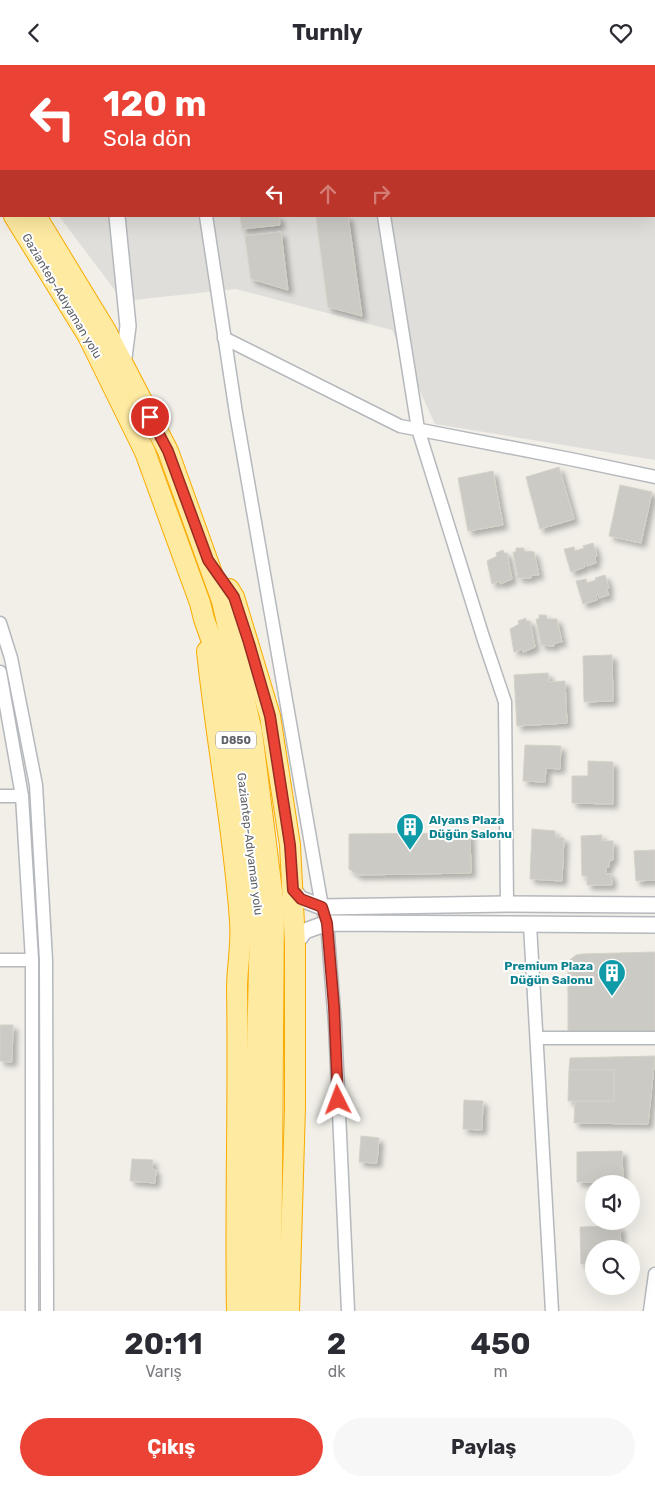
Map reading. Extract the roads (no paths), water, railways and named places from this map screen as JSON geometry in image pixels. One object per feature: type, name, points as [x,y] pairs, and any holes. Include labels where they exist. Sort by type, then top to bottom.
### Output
[{"type":"highway","name":"Gaziantep-Adıyaman yolu","points":[[15,217],[88,335],[145,452],[200,603],[228,690],[251,842],[260,924],[252,1266],[254,1311]]},
{"type":"highway","name":"Gaziantep-Adıyaman yolu","points":[[37,217],[106,331],[168,451],[222,601],[252,732],[274,907],[271,1311]]},
{"type":"highway","points":[[208,560],[234,597],[270,716],[290,845],[295,944],[295,1107],[289,1311]]},
{"type":"highway","points":[[204,619],[210,688],[233,845],[240,924],[237,973],[239,1075],[236,1230],[237,1311]]},
{"type":"street","points":[[117,217],[128,325],[123,365]]},
{"type":"street","points":[[206,217],[236,413],[322,907],[327,923],[335,1024],[348,1311]]},
{"type":"street","points":[[384,217],[418,429],[505,702],[507,904]]},
{"type":"street","points":[[224,338],[400,426],[655,477]]},
{"type":"street","points":[[0,623],[11,658],[36,785],[46,960],[47,1311]]},
{"type":"street","points":[[0,672],[22,796],[32,960],[32,1311]]},
{"type":"street","points":[[0,796],[22,796]]},
{"type":"street","points":[[293,890],[301,899],[322,907],[507,904],[655,905]]},
{"type":"street","points":[[295,944],[305,931],[327,923],[655,925]]},
{"type":"street","points":[[530,925],[552,1311]]},
{"type":"street","points":[[0,960],[32,960]]},
{"type":"street","points":[[537,1038],[655,1038]]},
{"type":"street","points":[[650,1311],[655,1274]]},
{"type":"place","name":"Alyans Plaza Düğün Salonu","points":[[410,851]]},
{"type":"place","name":"Premium Plaza Düğün Salonu","points":[[612,997]]}]
